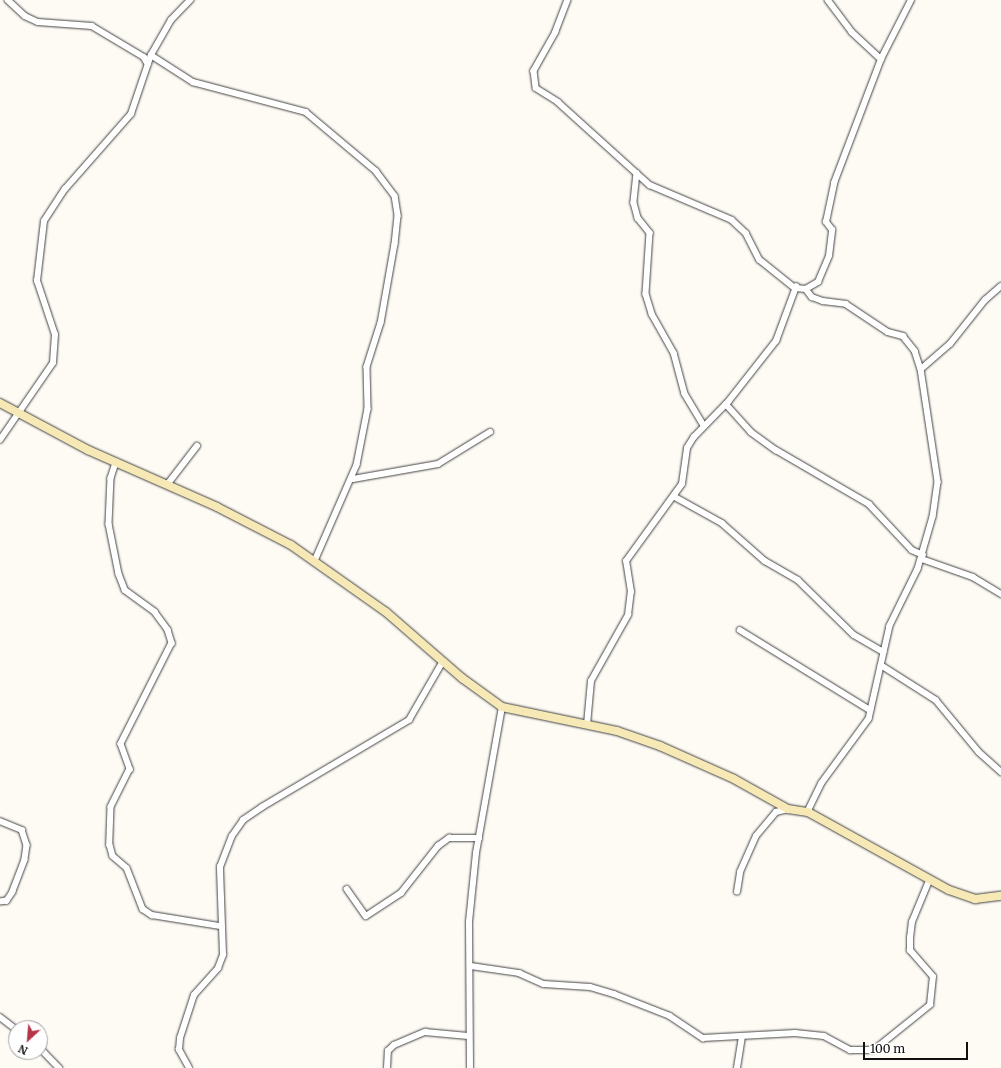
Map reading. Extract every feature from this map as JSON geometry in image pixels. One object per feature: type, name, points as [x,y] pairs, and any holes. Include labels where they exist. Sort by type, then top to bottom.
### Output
[{"type":"main road","points":[[0,403],[21,412],[116,463],[217,507],[315,560],[386,612],[443,661],[502,707],[617,731],[692,759],[788,809],[808,812],[929,881],[975,899],[1001,896]]},
{"type":"street","points":[[8,0],[38,22],[92,26],[144,57],[148,65]]},
{"type":"street","points":[[0,440],[21,412],[53,363],[56,348],[51,317],[37,281],[44,221],[65,189],[131,114],[150,55],[171,20],[190,0]]},
{"type":"street","points":[[568,0],[556,32],[534,71],[536,88],[558,102],[650,185],[675,197],[732,220],[746,233],[760,260],[796,287],[806,290],[812,297],[823,301],[846,304],[888,332],[903,336],[915,351],[921,369],[938,482],[938,497],[922,557],[890,626],[870,710],[870,719],[822,783],[808,812]]},
{"type":"street","points":[[828,0],[852,32],[881,59]]},
{"type":"street","points":[[806,290],[818,282],[829,256],[832,230],[826,222],[834,183],[881,59],[911,0]]},
{"type":"street","points":[[150,55],[193,82],[306,112],[376,170],[395,196],[398,216],[395,244],[381,324],[368,367],[368,409],[353,479],[344,490],[330,532],[315,560]]},
{"type":"street","points":[[637,173],[634,203],[638,218],[650,233],[646,294],[652,314],[674,353],[685,394],[704,426]]},
{"type":"street","points":[[921,369],[950,344],[984,300],[1001,286]]},
{"type":"street","points":[[587,725],[593,675],[628,615],[631,592],[626,561],[641,537],[674,498],[685,473],[687,448],[704,426],[726,404],[776,341],[796,287]]},
{"type":"street","points":[[726,404],[751,432],[776,450],[869,504],[912,550],[922,557],[973,577],[1001,594]]},
{"type":"street","points":[[353,479],[438,464],[490,432]]},
{"type":"street","points":[[167,485],[197,446]]},
{"type":"street","points":[[116,463],[111,478],[110,524],[118,574],[126,590],[164,624],[172,643],[121,744],[130,769],[110,807],[110,845],[113,856],[127,868],[144,909],[152,915],[220,926]]},
{"type":"street","points":[[674,498],[722,522],[765,561],[798,580],[854,635],[883,652]]},
{"type":"street","points":[[740,630],[870,710]]},
{"type":"street","points":[[189,1068],[179,1050],[180,1038],[194,995],[218,968],[223,955],[220,926],[220,868],[232,836],[243,820],[410,720],[443,661]]},
{"type":"street","points":[[881,665],[936,700],[979,752],[1001,772]]},
{"type":"street","points":[[470,1068],[468,1036],[471,966],[468,929],[479,838],[502,707]]},
{"type":"street","points":[[737,892],[740,872],[756,836],[776,812],[788,809]]},
{"type":"street","points":[[0,821],[22,830],[27,845],[25,860],[13,892],[7,900],[0,902]]},
{"type":"street","points":[[348,889],[366,916],[400,893],[438,846],[449,838],[479,838]]},
{"type":"street","points":[[471,966],[518,973],[544,984],[590,987],[614,994],[670,1016],[702,1038],[742,1036],[824,1036],[850,1050],[874,1050],[895,1036],[930,1005],[933,992],[933,977],[910,951],[912,922],[929,881]]},
{"type":"street","points":[[0,1017],[8,1024]]},
{"type":"street","points":[[387,1068],[388,1051],[394,1045],[425,1032],[468,1036]]},
{"type":"street","points":[[736,1068],[742,1036]]},
{"type":"street","points":[[48,1056],[59,1068]]}]
